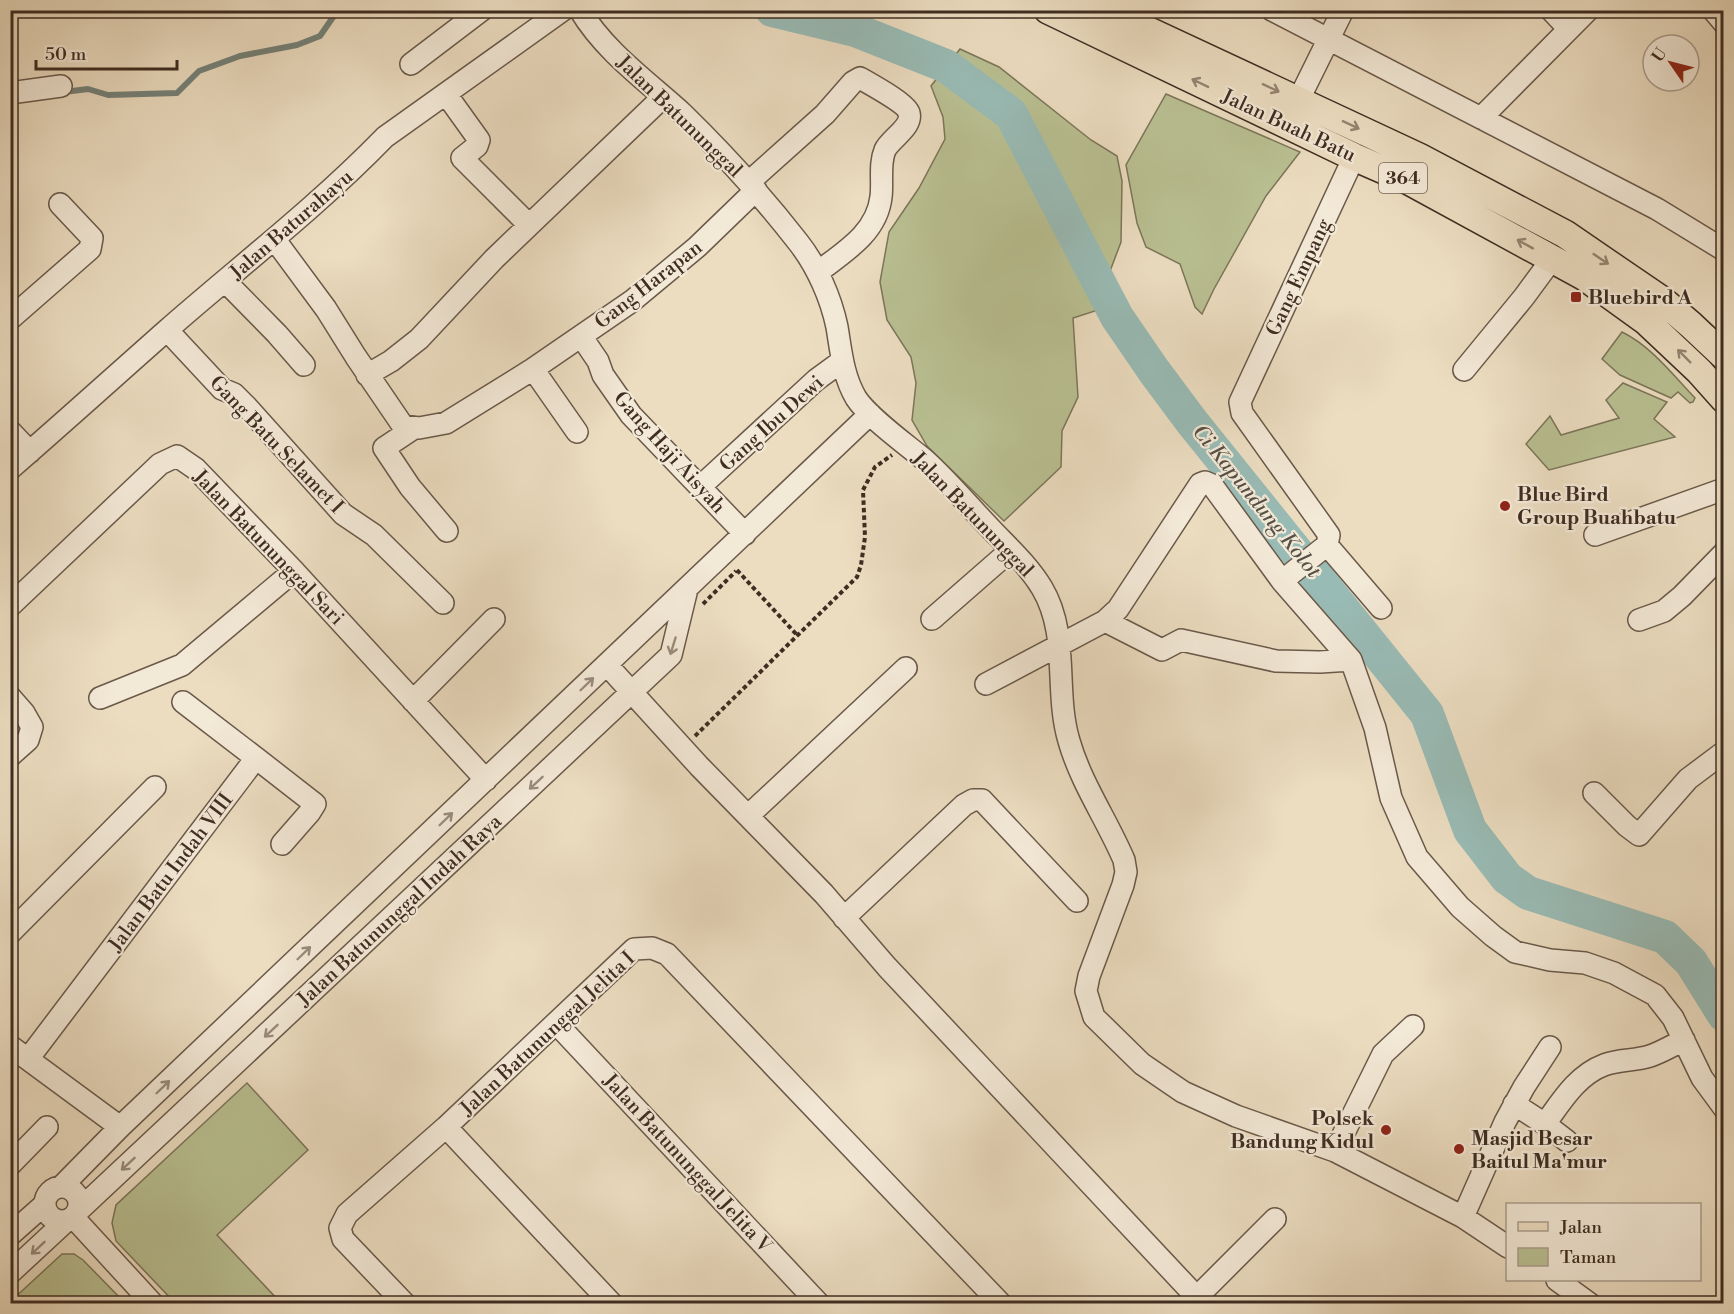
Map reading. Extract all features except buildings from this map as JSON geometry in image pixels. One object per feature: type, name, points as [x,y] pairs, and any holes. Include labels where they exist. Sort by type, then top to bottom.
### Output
[{"type":"main road","name":"Jalan Buah Batu","points":[[1048,10],[1408,181],[1585,277],[1646,321],[1699,371],[1724,399]]},
{"type":"main road","name":"Jalan Buah Batu","points":[[1104,10],[1419,157],[1565,234],[1663,301],[1724,356]]},
{"type":"main road","points":[[1408,181],[1418,174],[1421,168],[1419,157]]},
{"type":"main road","points":[[1449,202],[1444,190],[1448,181],[1460,177]]},
{"type":"street","points":[[411,64],[482,10]]},
{"type":"street","name":"Jalan Baturahayu","points":[[10,469],[167,330],[274,240],[385,137],[563,10]]},
{"type":"street","name":"Jalan Batununggal","points":[[580,10],[597,36],[709,139],[801,245],[818,272],[836,324],[842,361],[857,400],[870,414],[941,474],[1027,565],[1044,591],[1053,614],[1060,645],[1069,741],[1081,772],[1124,860],[1126,872],[1089,975],[1086,991],[1094,1017],[1142,1064],[1183,1092],[1236,1116],[1335,1151],[1463,1217],[1506,1246]]},
{"type":"street","points":[[1272,10],[1657,209],[1724,250]]},
{"type":"street","points":[[1551,10],[1569,29]]},
{"type":"street","points":[[1481,118],[1588,10]]},
{"type":"street","points":[[1713,10],[1724,23]]},
{"type":"street","points":[[1298,101],[1342,11]]},
{"type":"street","name":"Gang Harapan","points":[[409,427],[446,423],[533,369],[632,301],[697,247],[752,186],[830,110],[853,82],[860,78],[906,107],[909,117],[907,124],[889,144],[884,154],[881,199],[868,231],[818,272]]},
{"type":"street","points":[[10,93],[61,86]]},
{"type":"street","points":[[446,94],[479,140],[477,146],[462,158],[530,225]]},
{"type":"street","points":[[368,375],[391,361],[418,339],[494,259],[663,97]]},
{"type":"street","name":"Gang Empang","points":[[1323,548],[1330,541],[1326,528],[1239,407],[1242,396],[1354,157]]},
{"type":"street","points":[[10,319],[90,249],[92,238],[60,204]]},
{"type":"street","points":[[274,240],[326,309],[368,375],[409,427],[384,448],[410,487],[447,531]]},
{"type":"street","points":[[1464,370],[1552,259]]},
{"type":"street","points":[[225,281],[304,364]]},
{"type":"street","name":"Gang Batu Selamet I","points":[[167,330],[222,389],[234,394],[343,514],[374,534],[444,603]]},
{"type":"street","name":"Gang Haji Aisyah","points":[[581,336],[598,361],[603,375],[632,415],[745,534]]},
{"type":"street","name":"Gang Ibu Dewi","points":[[701,486],[816,380],[842,361]]},
{"type":"street","points":[[533,369],[577,432]]},
{"type":"street","name":"Jalan Batununggal Indah Raya","points":[[61,1187],[120,1127],[870,414]]},
{"type":"street","points":[[10,431],[30,452]]},
{"type":"street","name":"Jalan Batununggal Sari","points":[[11,605],[160,464],[177,456],[196,469],[294,571],[486,780]]},
{"type":"street","points":[[986,684],[1105,621],[1118,609],[1200,484],[1205,482],[1212,485],[1282,580],[1344,652],[1376,728],[1391,798],[1417,857],[1460,908],[1515,952],[1550,960],[1585,963],[1614,973],[1655,995],[1673,1018],[1702,1078],[1724,1108]]},
{"type":"street","points":[[1595,535],[1724,489]]},
{"type":"street","points":[[1282,580],[1323,548],[1381,608]]},
{"type":"street","points":[[932,619],[1011,550]]},
{"type":"street","points":[[1639,621],[1664,611],[1724,553]]},
{"type":"street","points":[[100,698],[183,665],[294,571]]},
{"type":"street","name":"Jalan Batununggal Indah Raya","points":[[10,1273],[671,655],[687,589]]},
{"type":"street","points":[[413,701],[494,620]]},
{"type":"street","points":[[1105,621],[1162,650],[1181,640],[1276,661],[1320,662],[1344,652]]},
{"type":"street","points":[[607,665],[1200,1300],[1275,1220]]},
{"type":"street","points":[[749,815],[906,668]]},
{"type":"street","points":[[10,697],[24,713],[32,727],[28,740],[10,756]]},
{"type":"street","points":[[183,702],[315,804],[282,844]]},
{"type":"street","points":[[1594,793],[1639,835],[1688,779],[1724,752]]},
{"type":"street","name":"Jalan Batu Indah VIII","points":[[28,1059],[256,758]]},
{"type":"street","points":[[10,933],[155,787]]},
{"type":"street","points":[[844,918],[964,805],[973,800],[982,800],[1077,901]]},
{"type":"street","name":"Jalan Batununggal Jelita I","points":[[405,1304],[344,1239],[340,1228],[347,1214],[446,1127],[634,949],[652,948],[667,954],[1001,1304]]},
{"type":"street","name":"Jalan Batununggal Jelita V","points":[[556,1023],[819,1304]]},
{"type":"street","points":[[1335,1151],[1383,1054],[1413,1026]]},
{"type":"street","points":[[1529,1114],[1570,1089],[1602,1065],[1648,1057],[1684,1040]]},
{"type":"street","points":[[10,1046],[120,1127]]},
{"type":"street","points":[[1463,1217],[1529,1114],[1550,1047]]},
{"type":"street","points":[[1529,1114],[1567,1141]]},
{"type":"street","points":[[10,1165],[47,1127]]},
{"type":"street","points":[[446,1127],[612,1304]]},
{"type":"street","points":[[10,1235],[45,1204],[50,1192],[61,1187],[75,1192],[78,1198],[72,1217]]},
{"type":"street","points":[[45,1204],[50,1216],[56,1220],[72,1217]]},
{"type":"street","points":[[72,1217],[153,1304]]},
{"type":"street","points":[[1558,1281],[1590,1304]]},
{"type":"path","points":[[684,747],[856,577],[861,565],[865,537],[863,490],[875,467],[907,445]]},
{"type":"path","points":[[723,555],[797,635]]},
{"type":"green space","points":[[960,49],[999,67],[1091,140],[1117,156],[1122,181],[1121,242],[1095,311],[1073,318],[1078,397],[1062,431],[1061,467],[1004,521],[927,446],[912,420],[916,383],[911,357],[887,320],[880,282],[889,232],[919,188],[945,139],[943,117],[931,86]]},
{"type":"green space","points":[[1166,94],[1300,152],[1266,196],[1202,314],[1195,307],[1180,264],[1146,247],[1137,223],[1126,165]]},
{"type":"green space","points":[[1622,332],[1643,345],[1661,362],[1695,398],[1693,402],[1690,403],[1678,392],[1671,398],[1620,375],[1602,359]]},
{"type":"green space","points":[[1623,383],[1667,402],[1654,419],[1675,437],[1549,470],[1526,444],[1550,416],[1561,435],[1619,418],[1606,400]]},
{"type":"green space","points":[[247,1083],[308,1150],[217,1235],[281,1303],[175,1303],[116,1241],[112,1223],[116,1205]]},
{"type":"green space","points":[[62,1254],[74,1254],[83,1260],[125,1303],[11,1303]]},
{"type":"waterway","points":[[64,92],[88,89],[108,95],[177,93],[199,71],[240,56],[297,45],[320,36],[338,10]]},
{"type":"waterway","name":"Ci Kapundung Kolot","points":[[772,10],[855,30],[946,66],[1011,114],[1117,317],[1154,371],[1192,422],[1427,714],[1470,830],[1507,878],[1528,893],[1665,937],[1691,962],[1724,1015]]},
{"type":"place","name":"Bluebird A","points":[[1576,297]]},
{"type":"place","name":"Blue Bird Group Buahbatu","points":[[1505,506]]},
{"type":"place","name":"Polsek Bandung Kidul","points":[[1386,1130]]},
{"type":"place","name":"Masjid Besar Baitul Ma'mur","points":[[1459,1149]]}]
